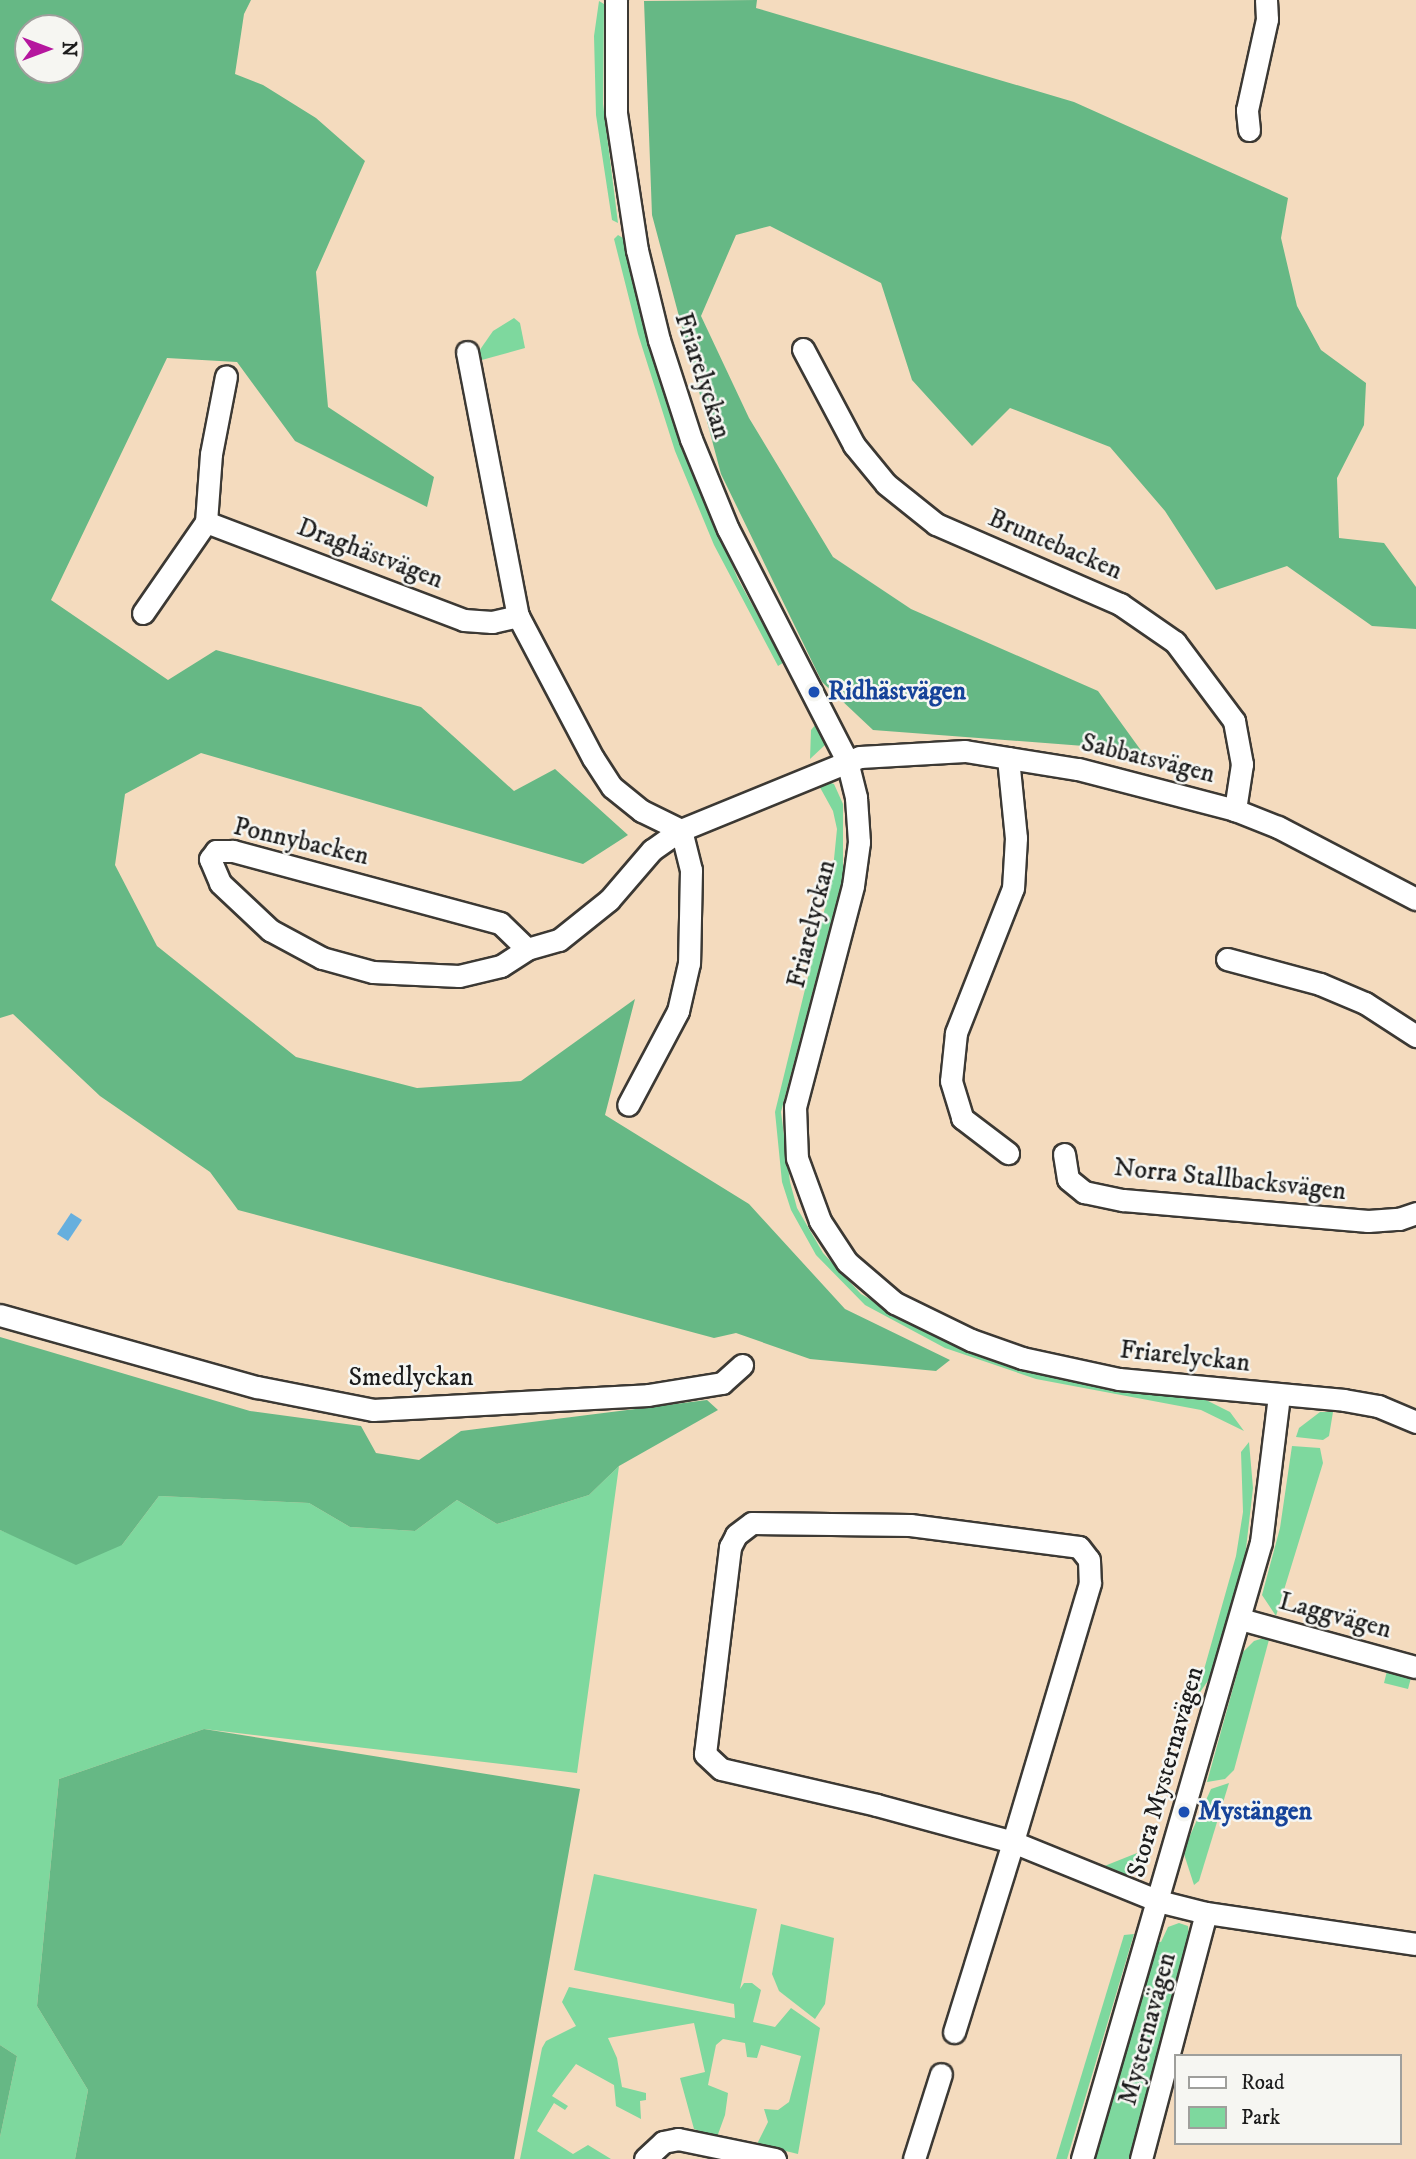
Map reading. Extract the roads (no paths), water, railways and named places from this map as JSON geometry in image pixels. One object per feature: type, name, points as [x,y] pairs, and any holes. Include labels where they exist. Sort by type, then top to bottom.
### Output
[{"type":"street","name":"Friarelyckan","points":[[616,0],[616,113],[637,250],[659,340],[691,439],[728,528],[847,761],[859,842],[853,886],[800,1083],[794,1122],[801,1177],[834,1245],[870,1283],[909,1312],[1022,1358],[1119,1379],[1377,1406],[1416,1422]]},
{"type":"street","points":[[1249,130],[1247,110],[1267,19],[1266,0]]},
{"type":"street","name":"Bruntebacken","points":[[803,349],[854,446],[886,484],[936,524],[1121,604],[1175,642],[1234,721],[1242,764],[1235,810]]},
{"type":"street","points":[[467,352],[518,617],[569,716],[612,788],[642,811],[681,830],[690,859],[690,963],[678,1011],[628,1105]]},
{"type":"street","points":[[143,613],[172,566],[206,522],[211,454],[226,376]]},
{"type":"street","name":"Draghästvägen","points":[[206,522],[464,620],[492,622],[518,617]]},
{"type":"street","name":"Sabbatsvägen","points":[[847,761],[903,751],[965,751],[1079,769],[1235,810],[1278,827],[1416,899]]},
{"type":"street","points":[[1008,758],[1016,838],[1013,888],[956,1033],[951,1081],[962,1118],[1008,1153]]},
{"type":"street","points":[[681,830],[847,761]]},
{"type":"street","name":"Ponnybacken","points":[[527,949],[500,923],[233,850],[216,850],[210,859],[211,871],[228,892],[270,930],[322,958],[373,972],[459,976],[501,966],[527,949],[559,940],[609,900],[652,850],[681,830]]},
{"type":"street","points":[[1227,960],[1320,984],[1365,1003],[1416,1036]]},
{"type":"street","name":"Norra Stallbacksvägen","points":[[1064,1154],[1068,1178],[1084,1192],[1123,1200],[1368,1221],[1399,1219],[1416,1213]]},
{"type":"street","name":"Smedlyckan","points":[[0,1315],[257,1387],[373,1410],[648,1395],[722,1383],[742,1365]]},
{"type":"street","name":"Stora Mysternavägen","points":[[1082,2159],[1261,1542],[1279,1395]]},
{"type":"street","points":[[954,2032],[1013,1842],[1090,1583],[1087,1555],[1066,1542],[910,1525],[762,1522],[741,1530],[730,1547],[705,1747],[711,1764],[1013,1842],[1158,1901],[1206,1913],[1416,1944]]},
{"type":"street","name":"Laggvägen","points":[[1240,1619],[1416,1667]]},
{"type":"street","name":"Mysternavägen","points":[[1141,2159],[1206,1913]]},
{"type":"street","points":[[914,2159],[941,2074]]},
{"type":"street","points":[[645,2159],[663,2142],[678,2139],[775,2159]]},
{"type":"water","points":[[71,1213],[82,1220],[68,1241],[57,1234]]},
{"type":"place","name":"Ridhästvägen","points":[[814,692]]},
{"type":"place","name":"Mystängen","points":[[1184,1812]]}]
